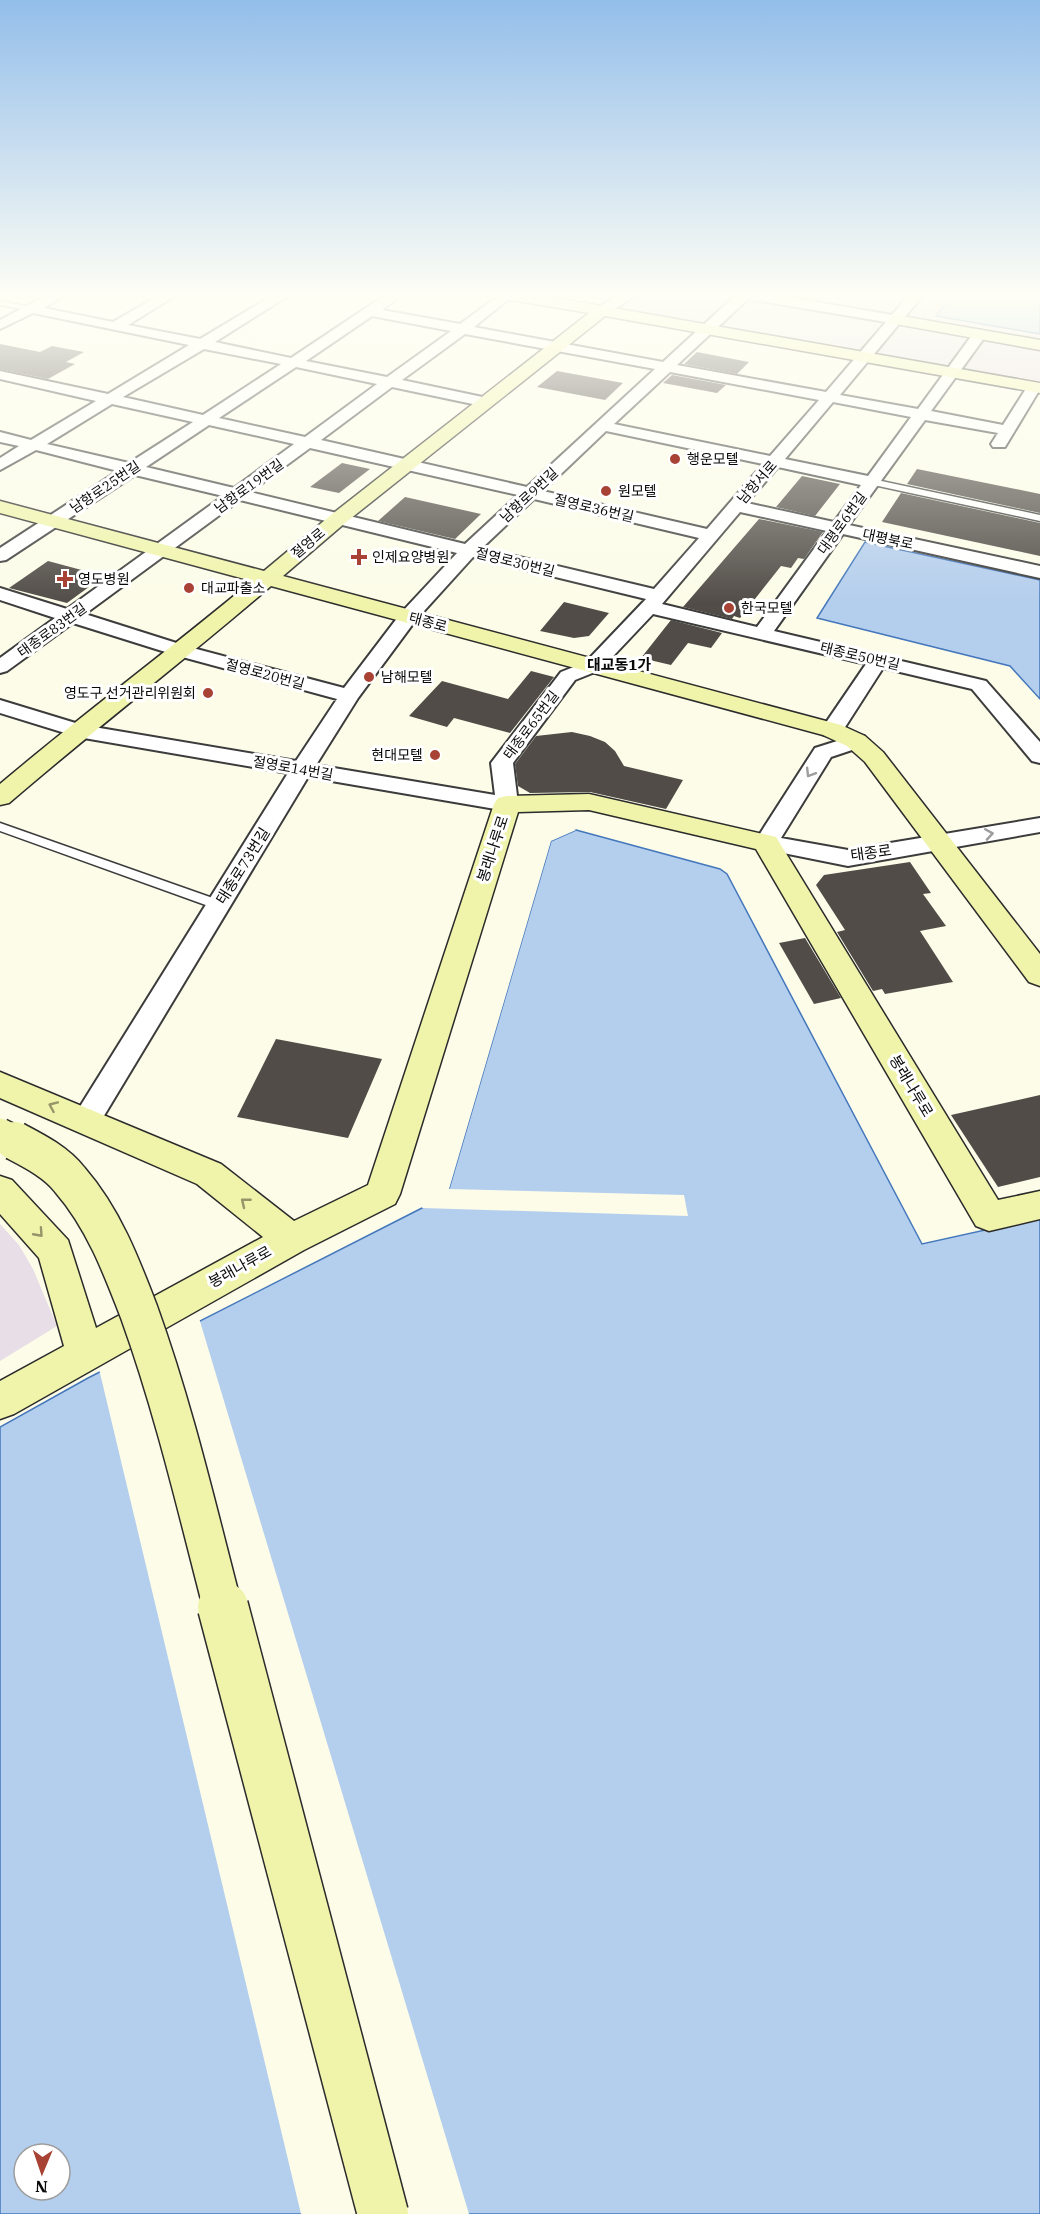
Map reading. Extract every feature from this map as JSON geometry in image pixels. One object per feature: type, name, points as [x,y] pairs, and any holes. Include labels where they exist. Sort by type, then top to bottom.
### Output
[{"type":"main road","name":"절영로","points":[[0,796],[78,731],[182,651],[303,547],[493,397]]},
{"type":"main road","name":"태종로","points":[[0,507],[832,730],[856,741],[874,757],[1040,975]]},
{"type":"main road","points":[[303,547],[328,596],[227,612],[207,562],[303,547]]},
{"type":"main road","name":"봉래나루로","points":[[0,1401],[291,1239],[383,1194],[507,804],[589,802],[766,843],[989,1216],[1040,1205]]},
{"type":"main road","points":[[0,1084],[209,1174],[291,1239]]},
{"type":"main road","points":[[0,1133],[44,1157],[69,1178],[93,1210],[112,1244],[160,1370],[383,2214]]},
{"type":"main road","points":[[0,1190],[55,1251],[85,1354]]},
{"type":"street","name":"절영로36번길","points":[[102,397],[407,464],[711,535]]},
{"type":"street","points":[[0,465],[113,397]]},
{"type":"street","name":"남항로25번길","points":[[0,556],[240,397]]},
{"type":"street","name":"남항로19번길","points":[[163,550],[369,397]]},
{"type":"street","points":[[464,397],[487,402]]},
{"type":"street","name":"남항로9번길","points":[[408,617],[469,550],[635,397]]},
{"type":"street","name":"남항서로","points":[[593,666],[653,601],[831,397]]},
{"type":"street","points":[[839,397],[922,414],[1003,437],[1030,397]]},
{"type":"street","name":"대평로6번길","points":[[762,633],[934,397]]},
{"type":"street","points":[[603,426],[872,482]]},
{"type":"street","name":"절영로30번길","points":[[0,437],[469,550],[653,601]]},
{"type":"street","name":"대평북로","points":[[736,506],[1040,572]]},
{"type":"street","name":"태종로83번길","points":[[0,668],[163,550]]},
{"type":"street","name":"절영로20번길","points":[[0,594],[182,651],[349,696]]},
{"type":"street","name":"태종로50번길","points":[[653,601],[762,633],[979,685],[1040,756]]},
{"type":"street","name":"태종로73번길","points":[[86,1121],[302,769],[349,696],[408,617]]},
{"type":"street","points":[[832,730],[879,660]]},
{"type":"street","name":"태종로65번길","points":[[507,804],[502,763],[568,676],[593,666]]},
{"type":"street","name":"절영로14번길","points":[[0,706],[78,731],[507,804]]},
{"type":"street","points":[[766,843],[823,753],[856,741]]},
{"type":"street","points":[[939,842],[1040,825]]},
{"type":"street","name":"태종로","points":[[766,843],[848,858],[939,842]]},
{"type":"lane","points":[[872,482],[1040,518]]},
{"type":"lane","points":[[0,827],[219,905]]},
{"type":"shaded area","points":[[0,1224],[19,1245],[33,1269],[57,1326],[0,1361]]},
{"type":"water","points":[[865,542],[1040,580],[1040,699],[1010,666],[817,618]]},
{"type":"water","points":[[576,830],[720,869],[727,874],[922,1244],[1040,1218],[1040,2214],[0,2214],[0,1427],[88,1378],[422,1208],[449,1189],[551,841]]},
{"type":"pier","points":[[570,829],[576,830],[551,841],[449,1189],[684,1195],[688,1216],[422,1208],[423,1204],[447,1188],[549,840]]},
{"type":"pier","points":[[199,1318],[469,2214],[301,2214],[99,1369]]},
{"type":"building","points":[[591,397],[608,397],[605,400]]},
{"type":"building","points":[[342,463],[370,469],[339,493],[310,487]]},
{"type":"building","points":[[917,469],[1040,494],[1040,513],[907,484]]},
{"type":"building","points":[[802,476],[840,484],[815,516],[776,507]]},
{"type":"building","points":[[901,493],[1040,523],[1040,556],[882,522]]},
{"type":"building","points":[[405,497],[481,514],[455,539],[378,521]]},
{"type":"building","points":[[759,519],[823,532],[804,559],[798,558],[791,568],[781,566],[740,618],[734,616],[732,619],[683,607]]},
{"type":"building","points":[[48,561],[104,576],[67,603],[9,588]]},
{"type":"building","points":[[564,602],[609,613],[589,636],[574,638],[540,631]]},
{"type":"building","points":[[671,620],[722,633],[711,648],[688,643],[671,665],[641,658]]},
{"type":"building","points":[[531,671],[554,677],[510,733],[454,718],[447,727],[409,716],[442,681],[508,699]]},
{"type":"building","points":[[572,732],[605,742],[615,751],[624,766],[683,780],[666,809],[590,792],[530,793],[518,786],[515,764],[536,736]]},
{"type":"building","points":[[910,862],[931,893],[923,894],[946,926],[920,931],[953,982],[885,994],[882,989],[873,991],[837,932],[845,930],[816,885],[824,875]]},
{"type":"building","points":[[805,938],[841,998],[814,1004],[779,943]]},
{"type":"building","points":[[276,1039],[382,1059],[348,1138],[237,1117]]},
{"type":"building","points":[[1040,1095],[1040,1177],[998,1187],[951,1115]]},
{"type":"place","name":"행운모텔","points":[[675,459]]},
{"type":"place","name":"원모텔","points":[[606,491]]},
{"type":"place","name":"인제요양병원","points":[[359,557]]},
{"type":"place","name":"영도병원","points":[[65,579]]},
{"type":"place","name":"대교파출소","points":[[189,588]]},
{"type":"place","name":"한국모텔","points":[[729,608]]},
{"type":"place","name":"남해모텔","points":[[369,677]]},
{"type":"place","name":"영도구 선거관리위원회","points":[[208,693]]},
{"type":"place","name":"현대모텔","points":[[435,755]]},
{"type":"district","name":"대교동1가","points":[[619,665]]}]
